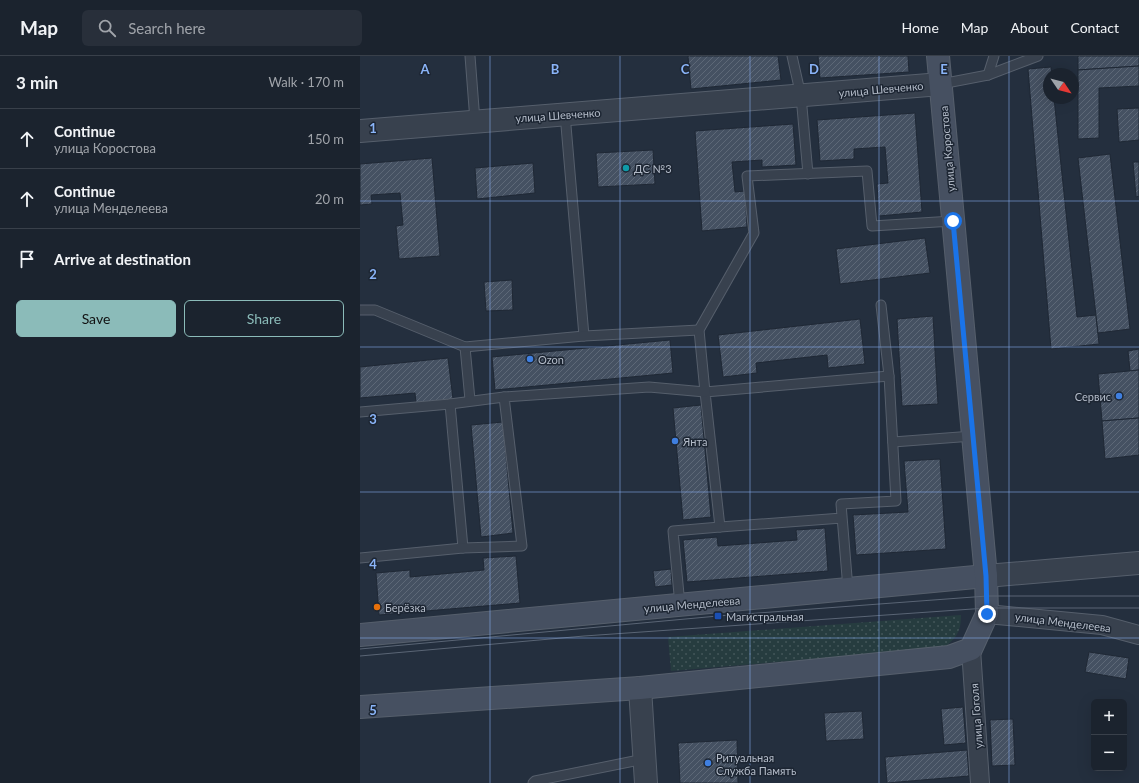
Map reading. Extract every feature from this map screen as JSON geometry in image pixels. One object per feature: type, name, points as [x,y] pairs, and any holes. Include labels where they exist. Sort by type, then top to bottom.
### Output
[{"type":"main road","name":"улица Коростова","points":[[938,56],[986,576]]},
{"type":"main road","name":"улица Менделеева","points":[[360,635],[986,576]]},
{"type":"main road","points":[[360,707],[640,688],[949,657],[971,649],[987,614],[986,576]]},
{"type":"street","name":"улица Шевченко","points":[[360,130],[941,84]]},
{"type":"street","name":"улица Шевченко","points":[[360,130],[941,84]]},
{"type":"street","points":[[986,576],[1139,563]]},
{"type":"street","name":"улица Менделеева","points":[[987,614],[1102,625],[1139,635]]},
{"type":"street","name":"улица Гоголя","points":[[971,649],[980,783]]},
{"type":"street","points":[[640,688],[646,783]]},
{"type":"lane","points":[[470,56],[476,121]]},
{"type":"lane","points":[[792,56],[801,96],[808,174]]},
{"type":"lane","points":[[988,75],[994,56]]},
{"type":"lane","points":[[941,84],[988,75],[1038,56]]},
{"type":"lane","points":[[565,114],[584,336]]},
{"type":"lane","points":[[720,527],[699,330],[754,233],[748,176],[867,171],[872,226],[953,221]]},
{"type":"lane","points":[[848,589],[841,504],[896,501],[889,376],[881,305]]},
{"type":"lane","points":[[360,310],[375,310],[465,347],[584,336],[699,330]]},
{"type":"lane","points":[[465,347],[470,400]]},
{"type":"lane","points":[[360,412],[450,404],[504,396],[649,387],[705,392],[889,376]]},
{"type":"lane","points":[[360,558],[464,548],[522,546],[504,396]]},
{"type":"lane","points":[[450,404],[464,548]]},
{"type":"lane","points":[[893,442],[973,436]]},
{"type":"lane","points":[[680,605],[673,531],[842,518]]},
{"type":"lane","points":[[532,783],[535,781],[644,759]]},
{"type":"green space","points":[[961,615],[959,630],[944,648],[671,671],[668,637]]},
{"type":"building","points":[[688,56],[778,56],[781,80],[691,89]]},
{"type":"building","points":[[818,56],[908,56],[909,72],[820,78]]},
{"type":"building","points":[[1078,56],[1139,56],[1139,66],[1079,70]]},
{"type":"building","points":[[1139,66],[1139,86],[1099,88],[1099,138],[1078,139],[1079,70]]},
{"type":"building","points":[[1051,67],[1043,68],[1043,104],[1055,104],[1077,317],[1096,315],[1099,344],[1051,349],[1028,69]]},
{"type":"building","points":[[1139,108],[1139,140],[1119,142],[1117,109]]},
{"type":"building","points":[[915,113],[922,212],[879,216],[877,184],[888,183],[885,147],[854,149],[854,159],[820,161],[817,120]]},
{"type":"building","points":[[793,124],[796,165],[762,167],[762,160],[732,162],[735,192],[745,191],[747,227],[702,231],[695,131]]},
{"type":"building","name":"ДС №3","points":[[653,150],[655,184],[598,187],[596,153]]},
{"type":"building","points":[[1110,154],[1130,329],[1098,333],[1078,158]]},
{"type":"building","points":[[432,158],[440,256],[399,259],[396,226],[403,225],[400,193],[371,195],[372,204],[360,205],[360,164]]},
{"type":"building","points":[[1133,162],[1139,162],[1139,196],[1136,197]]},
{"type":"building","points":[[533,163],[535,193],[477,199],[475,168]]},
{"type":"building","points":[[925,238],[930,273],[840,284],[836,249]]},
{"type":"building","points":[[512,280],[513,310],[486,311],[484,282]]},
{"type":"building","points":[[933,316],[938,404],[902,406],[897,319]]},
{"type":"building","points":[[860,319],[865,364],[828,368],[827,355],[756,363],[757,373],[723,377],[718,335]]},
{"type":"building","points":[[670,340],[673,373],[495,390],[492,357]]},
{"type":"building","points":[[1139,349],[1139,370],[1130,371],[1128,351]]},
{"type":"building","points":[[448,358],[453,399],[416,403],[415,393],[360,398],[360,367]]},
{"type":"building","name":"Сервис","points":[[1139,370],[1139,418],[1102,421],[1098,374]]},
{"type":"building","points":[[701,405],[711,517],[683,520],[673,408]]},
{"type":"building","points":[[1139,418],[1139,455],[1105,459],[1102,421]]},
{"type":"building","points":[[503,422],[513,533],[481,537],[471,425]]},
{"type":"building","points":[[940,459],[946,549],[856,555],[853,515],[908,512],[904,461]]},
{"type":"building","points":[[825,528],[828,571],[687,582],[683,540],[717,537],[718,546],[797,540],[796,530]]},
{"type":"building","points":[[516,556],[520,603],[379,615],[376,573],[410,570],[410,577],[484,570],[483,558]]},
{"type":"building","points":[[671,569],[672,585],[655,587],[653,571]]},
{"type":"building","points":[[1089,652],[1129,658],[1126,679],[1085,672]]},
{"type":"building","points":[[963,707],[966,743],[944,745],[941,709]]},
{"type":"building","points":[[862,711],[864,739],[826,741],[824,713]]},
{"type":"building","points":[[1013,719],[1015,765],[992,766],[990,720]]},
{"type":"building","name":"Ритуальная Служба Память","points":[[737,740],[738,783],[680,783],[678,743]]},
{"type":"building","points":[[967,750],[969,776],[887,783],[885,757]]},
{"type":"tram line","points":[[360,649],[718,616],[987,596],[1139,596]]},
{"type":"tram line","points":[[360,656],[584,636],[987,608],[1139,608]]},
{"type":"place","name":"ДС №3","points":[[626,168]]},
{"type":"place","name":"Ozon","points":[[530,359]]},
{"type":"place","name":"Сервис","points":[[1119,396]]},
{"type":"place","name":"Янта","points":[[675,441]]},
{"type":"place","name":"Берёзка","points":[[377,607]]},
{"type":"place","name":"Магистральная","points":[[718,616]]},
{"type":"place","name":"Ритуальная Служба Память","points":[[708,763]]},
{"type":"route","points":[[953,221],[986,576],[987,614]]}]
